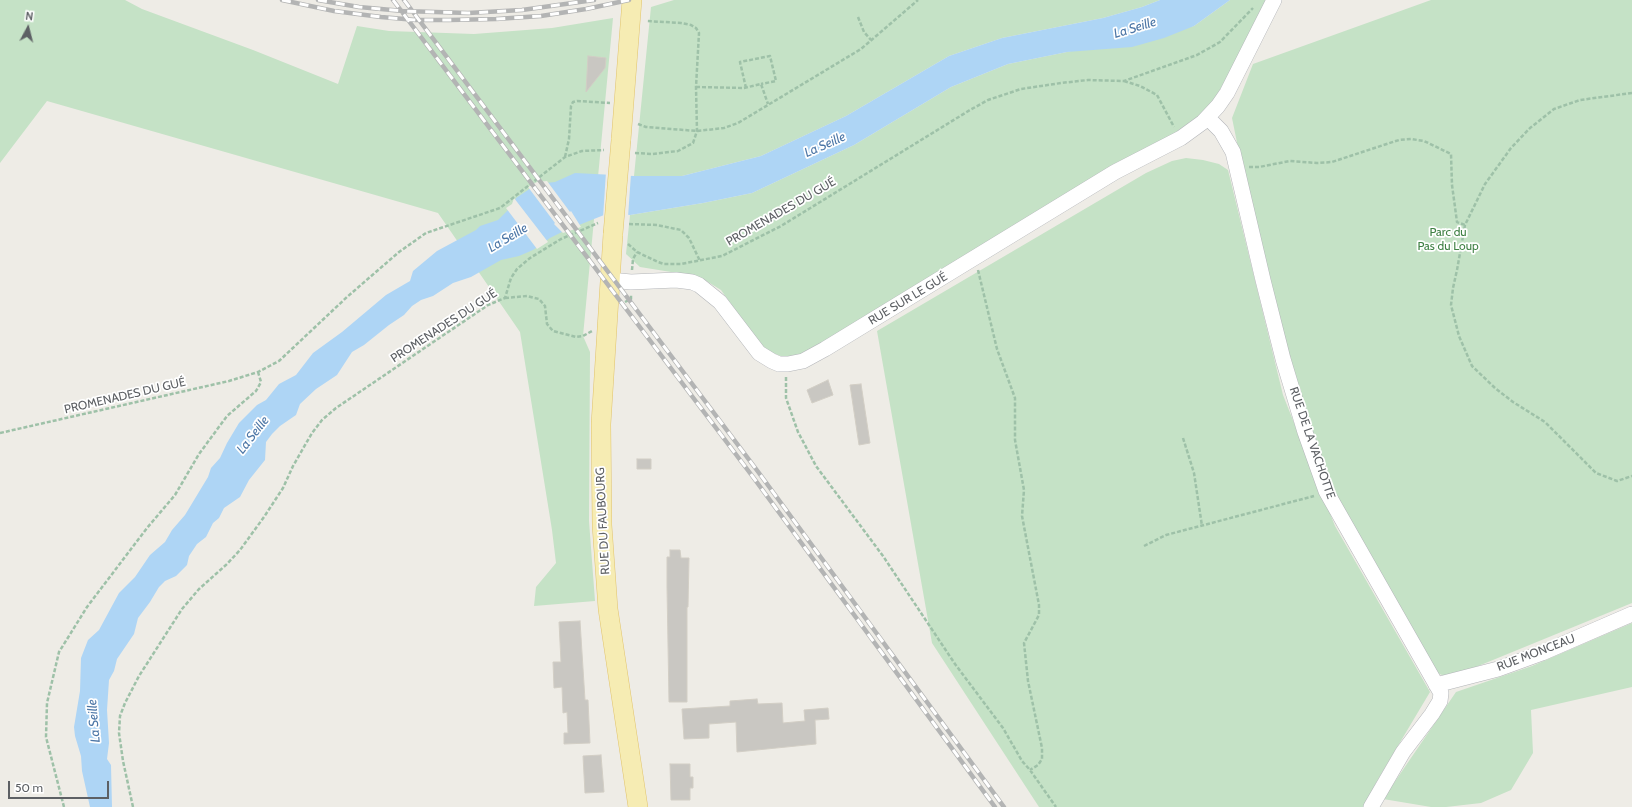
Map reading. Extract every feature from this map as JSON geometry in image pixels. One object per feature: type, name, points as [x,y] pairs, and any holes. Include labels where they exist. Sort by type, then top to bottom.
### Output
[{"type":"main road","name":"RUE DU FAUBOURG","points":[[632,0],[612,231],[601,424],[602,525],[608,609],[638,807]]},
{"type":"street","name":"RUE SUR LE GUÉ","points":[[610,280],[631,282],[676,280],[692,282],[700,285],[720,302],[759,353],[772,361],[788,364],[803,361],[1115,172],[1180,138],[1208,118],[1227,93],[1274,0]]},
{"type":"street","name":"RUE DE LA VACHOTTE","points":[[1208,118],[1221,131],[1233,152],[1284,359],[1305,432],[1326,491],[1441,693],[1440,701],[1403,752],[1371,807]]},
{"type":"street","name":"RUE MONCEAU","points":[[1436,685],[1498,669],[1632,614]]},
{"type":"path","points":[[635,124],[646,127],[697,131],[724,128],[738,123],[861,49],[918,0]]},
{"type":"path","name":"PROMENADES DU GUÉ","points":[[133,807],[119,733],[120,716],[139,676],[182,609],[199,589],[240,550],[283,488],[306,440],[322,420],[336,408],[488,305],[505,298],[511,278],[517,269],[530,258],[560,240],[657,225],[681,230],[688,238],[700,261],[722,256],[781,226],[988,100],[1021,89],[1061,83],[1088,80],[1124,81],[1197,55],[1220,42],[1256,6]]},
{"type":"path","points":[[858,17],[864,32],[871,40]]},
{"type":"path","points":[[647,21],[691,25],[696,28],[699,33],[696,86],[697,131]]},
{"type":"path","points":[[696,86],[746,88],[776,81],[770,56],[740,62],[746,88]]},
{"type":"path","points":[[1124,81],[1140,86],[1157,95],[1180,138]]},
{"type":"path","points":[[761,84],[768,104]]},
{"type":"path","points":[[1632,93],[1580,100],[1554,109],[1530,128],[1511,148],[1485,184],[1465,225],[1451,305],[1459,336],[1472,366],[1495,388],[1513,402],[1545,422],[1596,473],[1617,481],[1632,476]]},
{"type":"path","points":[[565,157],[569,139],[571,106],[573,102],[624,104]]},
{"type":"path","name":"PROMENADES DU GUÉ","points":[[0,433],[229,381],[258,372],[279,361],[347,297],[405,248],[426,233],[500,208],[565,157],[582,151],[619,148],[652,154],[678,150],[693,143],[697,131]]},
{"type":"path","points":[[1236,168],[1259,167],[1290,161],[1316,163],[1332,162],[1399,140],[1412,139],[1424,141],[1451,154],[1452,185],[1457,222],[1465,225]]},
{"type":"path","points":[[612,231],[619,244],[620,240],[627,243],[637,252],[658,262],[664,264],[681,264],[700,261]]},
{"type":"path","points":[[974,258],[981,278],[998,349],[1015,398],[1015,440],[1024,490],[1022,516],[1039,606],[1038,615],[1024,643],[1028,681],[1042,748],[1042,759],[1038,765],[1030,770]]},
{"type":"path","points":[[505,298],[527,296],[539,299],[545,306],[546,319],[550,328],[553,331],[576,337],[590,333],[608,317]]},
{"type":"path","points":[[788,364],[786,398],[798,432],[816,466],[882,556],[955,664],[1003,728],[1022,761],[1056,807]]},
{"type":"path","points":[[64,807],[46,737],[47,703],[59,652],[87,607],[147,528],[175,495],[199,454],[227,416],[256,391],[261,382],[258,372]]},
{"type":"path","points":[[1183,438],[1194,473],[1202,526]]},
{"type":"path","points":[[1144,546],[1166,535],[1310,498],[1326,491]]},
{"type":"green space","points":[[0,0],[125,0],[142,9],[253,50],[338,84],[357,26],[389,31],[474,34],[552,28],[613,18],[583,336],[590,352],[589,521],[595,601],[534,606],[536,587],[556,563],[520,332],[438,213],[47,101],[0,163]]},
{"type":"green space","points":[[674,0],[1160,0],[1142,7],[1103,18],[1002,38],[949,56],[846,116],[761,156],[682,176],[634,176],[651,7]]},
{"type":"green space","points":[[1230,0],[1268,0],[1239,57],[1210,107],[1186,128],[801,355],[783,357],[763,349],[721,290],[708,282],[696,276],[640,267],[626,254],[630,215],[752,193],[854,145],[951,87],[1008,64],[1194,26]]},
{"type":"green space","name":"Parc du Pas du Loup","points":[[1431,0],[1632,0],[1632,603],[1449,678],[1435,672],[1334,493],[1312,432],[1284,337],[1251,211],[1232,118],[1253,64]]},
{"type":"green space","points":[[1186,158],[1219,164],[1228,170],[1283,395],[1335,526],[1430,692],[1377,781],[1364,807],[1039,807],[932,643],[877,331],[1146,173],[1172,161]]},
{"type":"green space","points":[[1632,623],[1632,687],[1531,710],[1533,753],[1511,790],[1481,803],[1446,807],[1431,807],[1383,799],[1456,692],[1532,666]]},
{"type":"water","name":"La Seille","points":[[1160,0],[1230,0],[1194,26],[1164,38],[1132,47],[1067,52],[1008,64],[951,87],[854,145],[752,193],[630,215],[609,213],[564,231],[550,238],[533,250],[519,256],[501,260],[471,277],[453,283],[433,296],[421,300],[412,306],[404,315],[364,345],[352,352],[337,375],[316,389],[300,404],[296,415],[280,426],[272,434],[266,442],[265,460],[249,480],[240,497],[224,508],[219,518],[213,523],[206,537],[197,544],[189,556],[187,565],[176,576],[165,581],[159,587],[138,618],[134,634],[117,659],[114,671],[109,680],[107,710],[109,743],[107,759],[111,765],[112,807],[90,807],[74,727],[80,691],[81,658],[88,640],[99,630],[119,593],[135,577],[150,555],[165,542],[172,530],[185,515],[208,477],[211,468],[220,458],[239,423],[257,405],[266,400],[279,384],[296,375],[313,353],[342,332],[386,295],[410,281],[413,271],[437,251],[476,230],[480,226],[498,220],[513,205],[516,198],[537,184],[555,182],[575,173],[634,176],[682,176],[761,156],[846,116],[949,56],[1002,38],[1103,18],[1142,7]]},
{"type":"pier","points":[[606,172],[631,174],[628,217],[610,215],[603,218]]},
{"type":"pier","points":[[547,181],[570,212],[571,211],[581,227],[563,233],[554,224],[555,223],[528,187],[537,182]]},
{"type":"pier","points":[[514,198],[548,242],[537,249],[506,208],[512,204]]},
{"type":"building","points":[[588,56],[606,58],[605,68],[586,92]]},
{"type":"building","points":[[828,380],[833,395],[812,403],[807,390]]},
{"type":"building","points":[[861,384],[870,443],[859,445],[850,385]]},
{"type":"building","points":[[637,459],[651,459],[651,469],[637,469]]},
{"type":"building","points":[[670,550],[680,550],[681,558],[689,558],[687,607],[687,702],[669,702],[667,557],[670,557]]},
{"type":"building","points":[[580,621],[585,700],[588,700],[590,743],[564,744],[564,733],[568,733],[567,712],[563,713],[562,687],[554,688],[553,662],[561,662],[559,622]]},
{"type":"building","points":[[757,699],[758,704],[782,703],[783,723],[805,721],[804,710],[828,708],[829,719],[815,720],[816,744],[737,752],[736,722],[709,724],[709,738],[684,739],[682,709],[730,706],[730,701]]},
{"type":"building","points":[[601,755],[604,792],[585,793],[583,756]]},
{"type":"building","points":[[670,764],[690,764],[690,777],[693,777],[693,788],[690,788],[690,800],[671,800]]},
{"type":"railway","points":[[282,0],[334,11],[416,20],[496,19],[541,16],[629,0]]},
{"type":"railway","points":[[318,0],[359,7],[403,11],[468,13],[522,10],[594,0]]},
{"type":"railway","points":[[393,0],[753,477],[995,807]]},
{"type":"railway","points":[[404,0],[759,473],[1004,807]]}]
